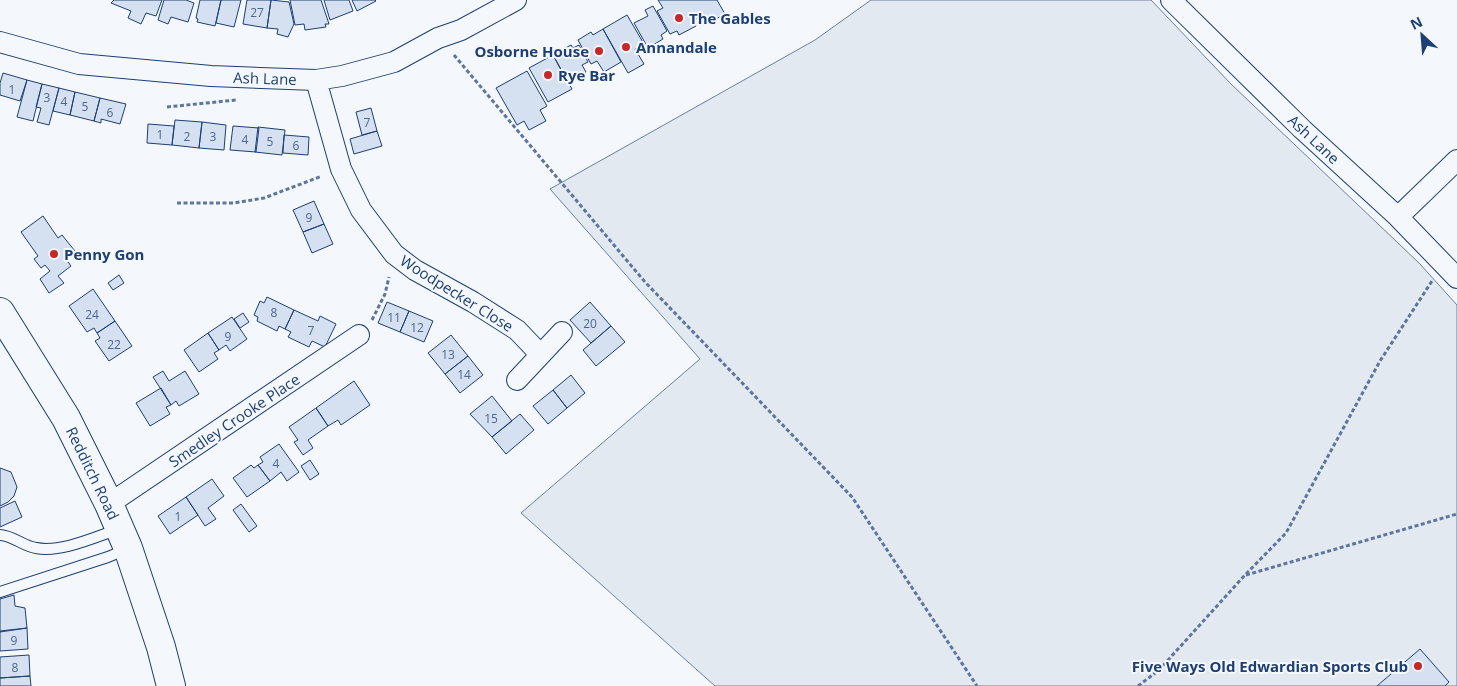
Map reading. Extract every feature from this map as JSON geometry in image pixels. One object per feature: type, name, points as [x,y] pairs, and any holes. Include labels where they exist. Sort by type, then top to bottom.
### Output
[{"type":"highway","name":"Redditch Road","points":[[0,312],[66,418],[108,504],[124,539],[161,647],[171,686]]},
{"type":"highway","name":"Redditch Road","points":[[161,647],[188,686]]},
{"type":"street","name":"Ash Lane","points":[[0,42],[79,64],[211,76],[316,80],[342,76],[394,62],[438,38],[461,30],[516,0]]},
{"type":"street","name":"Ash Lane","points":[[1171,0],[1302,129],[1398,217],[1451,272]]},
{"type":"street","name":"Woodpecker Close","points":[[316,80],[341,169],[361,210],[394,254],[415,270],[473,302],[517,330],[540,354]]},
{"type":"street","points":[[1398,217],[1457,160]]},
{"type":"street","points":[[517,380],[562,332]]},
{"type":"street","name":"Smedley Crooke Place","points":[[108,504],[359,335]]},
{"type":"lane","points":[[0,536],[11,536],[35,548],[52,548],[124,539]]},
{"type":"lane","points":[[0,592],[108,558],[124,539]]},
{"type":"path","points":[[438,38],[645,282],[852,497],[978,686]]},
{"type":"path","points":[[177,203],[234,204],[264,198],[341,169]]},
{"type":"path","name":"Woodpecker Close","points":[[359,335],[373,318],[385,294],[394,254]]},
{"type":"path","points":[[1138,686],[1158,670],[1286,533],[1380,360],[1434,279],[1451,272]]},
{"type":"path","points":[[1245,575],[1457,514]]},
{"type":"shaded area","name":"Five Ways Old Edwardian Sports Club","points":[[871,0],[1151,0],[1231,84],[1419,263],[1457,305],[1457,686],[715,686],[521,513],[700,359],[550,189],[815,40]]},
{"type":"building","points":[[114,0],[162,0],[156,16],[146,13],[141,24],[128,18],[131,11],[111,3]]},
{"type":"building","points":[[164,0],[186,0],[194,3],[188,22],[171,17],[168,24],[158,20]]},
{"type":"building","points":[[200,0],[221,0],[215,26],[197,22],[198,19],[196,18]]},
{"type":"building","points":[[221,0],[241,0],[234,27],[216,23]]},
{"type":"building","points":[[247,0],[271,0],[267,28],[243,24]]},
{"type":"building","points":[[271,0],[289,2],[294,24],[288,37],[277,34],[278,29],[267,28]]},
{"type":"building","points":[[290,0],[321,0],[329,24],[325,24],[326,27],[305,30],[304,24],[295,25]]},
{"type":"building","points":[[324,0],[349,0],[353,11],[330,20]]},
{"type":"building","points":[[352,0],[375,0],[376,1],[357,11]]},
{"type":"building","name":"The Gables","points":[[658,0],[717,0],[725,14],[707,24],[702,15],[693,21],[696,26],[679,35],[677,31],[670,34],[657,11],[663,8]]},
{"type":"building","points":[[653,6],[667,31],[661,35],[663,39],[648,48],[634,23],[648,16],[645,10]]},
{"type":"building","name":"Annandale","points":[[627,15],[644,44],[635,49],[644,64],[628,73],[603,29]]},
{"type":"building","name":"Osborne House","points":[[603,29],[621,62],[604,72],[597,61],[591,64],[578,40],[591,32],[593,35]]},
{"type":"building","points":[[571,45],[573,48],[579,45],[588,62],[582,65],[586,72],[568,83],[553,55]]},
{"type":"building","name":"Rye Bar","points":[[553,55],[572,89],[548,102],[529,68]]},
{"type":"building","points":[[527,71],[547,106],[540,110],[546,121],[529,130],[524,121],[517,125],[496,88]]},
{"type":"building","points":[[3,73],[27,80],[20,101],[0,95],[0,83]]},
{"type":"building","points":[[27,80],[42,84],[33,121],[17,117]]},
{"type":"building","points":[[42,84],[59,88],[49,125],[37,122],[41,108],[36,107]]},
{"type":"building","points":[[59,88],[75,92],[70,115],[53,111]]},
{"type":"building","points":[[75,92],[100,98],[94,121],[70,115]]},
{"type":"building","points":[[100,98],[126,104],[120,124],[101,119],[101,123],[94,121]]},
{"type":"building","points":[[371,108],[377,131],[362,135],[356,112]]},
{"type":"building","points":[[175,120],[202,122],[199,148],[172,145]]},
{"type":"building","points":[[202,122],[226,125],[224,150],[199,148]]},
{"type":"building","points":[[148,124],[174,126],[172,145],[147,143]]},
{"type":"building","points":[[233,126],[259,128],[256,152],[230,150]]},
{"type":"building","points":[[258,127],[285,130],[282,155],[255,152]]},
{"type":"building","points":[[377,131],[382,146],[354,154],[350,139]]},
{"type":"building","points":[[284,135],[309,137],[308,155],[283,153]]},
{"type":"building","points":[[314,201],[324,224],[303,232],[293,210]]},
{"type":"building","name":"Penny Gon","points":[[43,216],[58,238],[62,235],[75,251],[65,258],[71,266],[58,276],[64,283],[49,293],[40,279],[50,271],[45,265],[41,268],[34,259],[38,256],[21,232]]},
{"type":"building","points":[[324,224],[333,244],[312,253],[303,232]]},
{"type":"building","points":[[119,275],[124,283],[113,290],[108,283]]},
{"type":"building","points":[[93,289],[115,321],[97,333],[94,328],[87,332],[69,306]]},
{"type":"building","points":[[267,297],[294,310],[285,329],[279,326],[277,331],[257,321],[258,317],[254,315],[260,301],[264,303]]},
{"type":"building","points":[[387,302],[409,311],[400,332],[378,323]]},
{"type":"building","points":[[590,302],[611,326],[591,343],[570,320]]},
{"type":"building","points":[[294,310],[318,321],[320,316],[336,324],[325,347],[312,341],[309,347],[288,337],[291,332],[285,329]]},
{"type":"building","points":[[409,311],[433,321],[424,342],[400,332]]},
{"type":"building","points":[[243,313],[249,322],[240,328],[234,319]]},
{"type":"building","points":[[232,317],[247,339],[230,351],[226,345],[219,350],[208,333]]},
{"type":"building","points":[[115,321],[132,346],[109,361],[95,341],[100,338],[97,333]]},
{"type":"building","points":[[611,326],[625,342],[596,366],[583,350]]},
{"type":"building","points":[[208,333],[219,350],[214,353],[218,359],[199,372],[184,350]]},
{"type":"building","points":[[451,335],[468,356],[445,374],[428,353]]},
{"type":"building","points":[[468,356],[483,375],[460,393],[445,374]]},
{"type":"building","points":[[163,371],[169,381],[185,371],[199,394],[179,406],[176,401],[171,405],[153,377]]},
{"type":"building","points":[[571,375],[585,393],[567,408],[553,390]]},
{"type":"building","points":[[354,381],[370,405],[341,425],[338,420],[328,426],[316,408]]},
{"type":"building","points":[[161,388],[171,405],[166,407],[170,414],[150,426],[136,403]]},
{"type":"building","points":[[553,390],[567,408],[548,424],[533,406]]},
{"type":"building","points":[[492,396],[512,421],[492,437],[470,414]]},
{"type":"building","points":[[316,408],[328,426],[308,440],[313,448],[303,455],[294,442],[298,440],[289,427]]},
{"type":"building","points":[[520,414],[534,430],[506,454],[492,437]]},
{"type":"building","points":[[279,444],[299,472],[287,481],[281,472],[270,481],[258,465],[263,462],[260,457]]},
{"type":"building","points":[[310,460],[319,474],[310,480],[301,466]]},
{"type":"building","points":[[251,465],[254,468],[258,465],[270,481],[247,497],[233,478]]},
{"type":"building","points":[[0,468],[11,472],[17,487],[14,496],[0,506]]},
{"type":"building","points":[[212,479],[224,496],[208,508],[216,519],[205,526],[186,497]]},
{"type":"building","points":[[186,497],[198,515],[170,534],[158,516]]},
{"type":"building","points":[[15,501],[22,517],[0,527],[0,508]]},
{"type":"building","points":[[241,504],[257,526],[249,532],[233,510]]},
{"type":"building","points":[[14,595],[15,606],[25,608],[27,628],[0,632],[0,599]]},
{"type":"building","points":[[27,628],[28,649],[0,651],[0,631]]},
{"type":"building","name":"Five Ways Old Edwardian Sports Club","points":[[1420,649],[1449,682],[1445,686],[1377,686]]},
{"type":"building","points":[[29,655],[30,676],[0,678],[0,657]]},
{"type":"building","points":[[30,676],[31,686],[0,686],[0,678]]},
{"type":"place","name":"The Gables","points":[[679,18]]},
{"type":"place","name":"Annandale","points":[[626,47]]},
{"type":"place","name":"Osborne House","points":[[599,51]]},
{"type":"place","name":"Rye Bar","points":[[548,75]]},
{"type":"place","name":"Penny Gon","points":[[54,254]]},
{"type":"place","name":"Five Ways Old Edwardian Sports Club","points":[[1418,666]]}]
